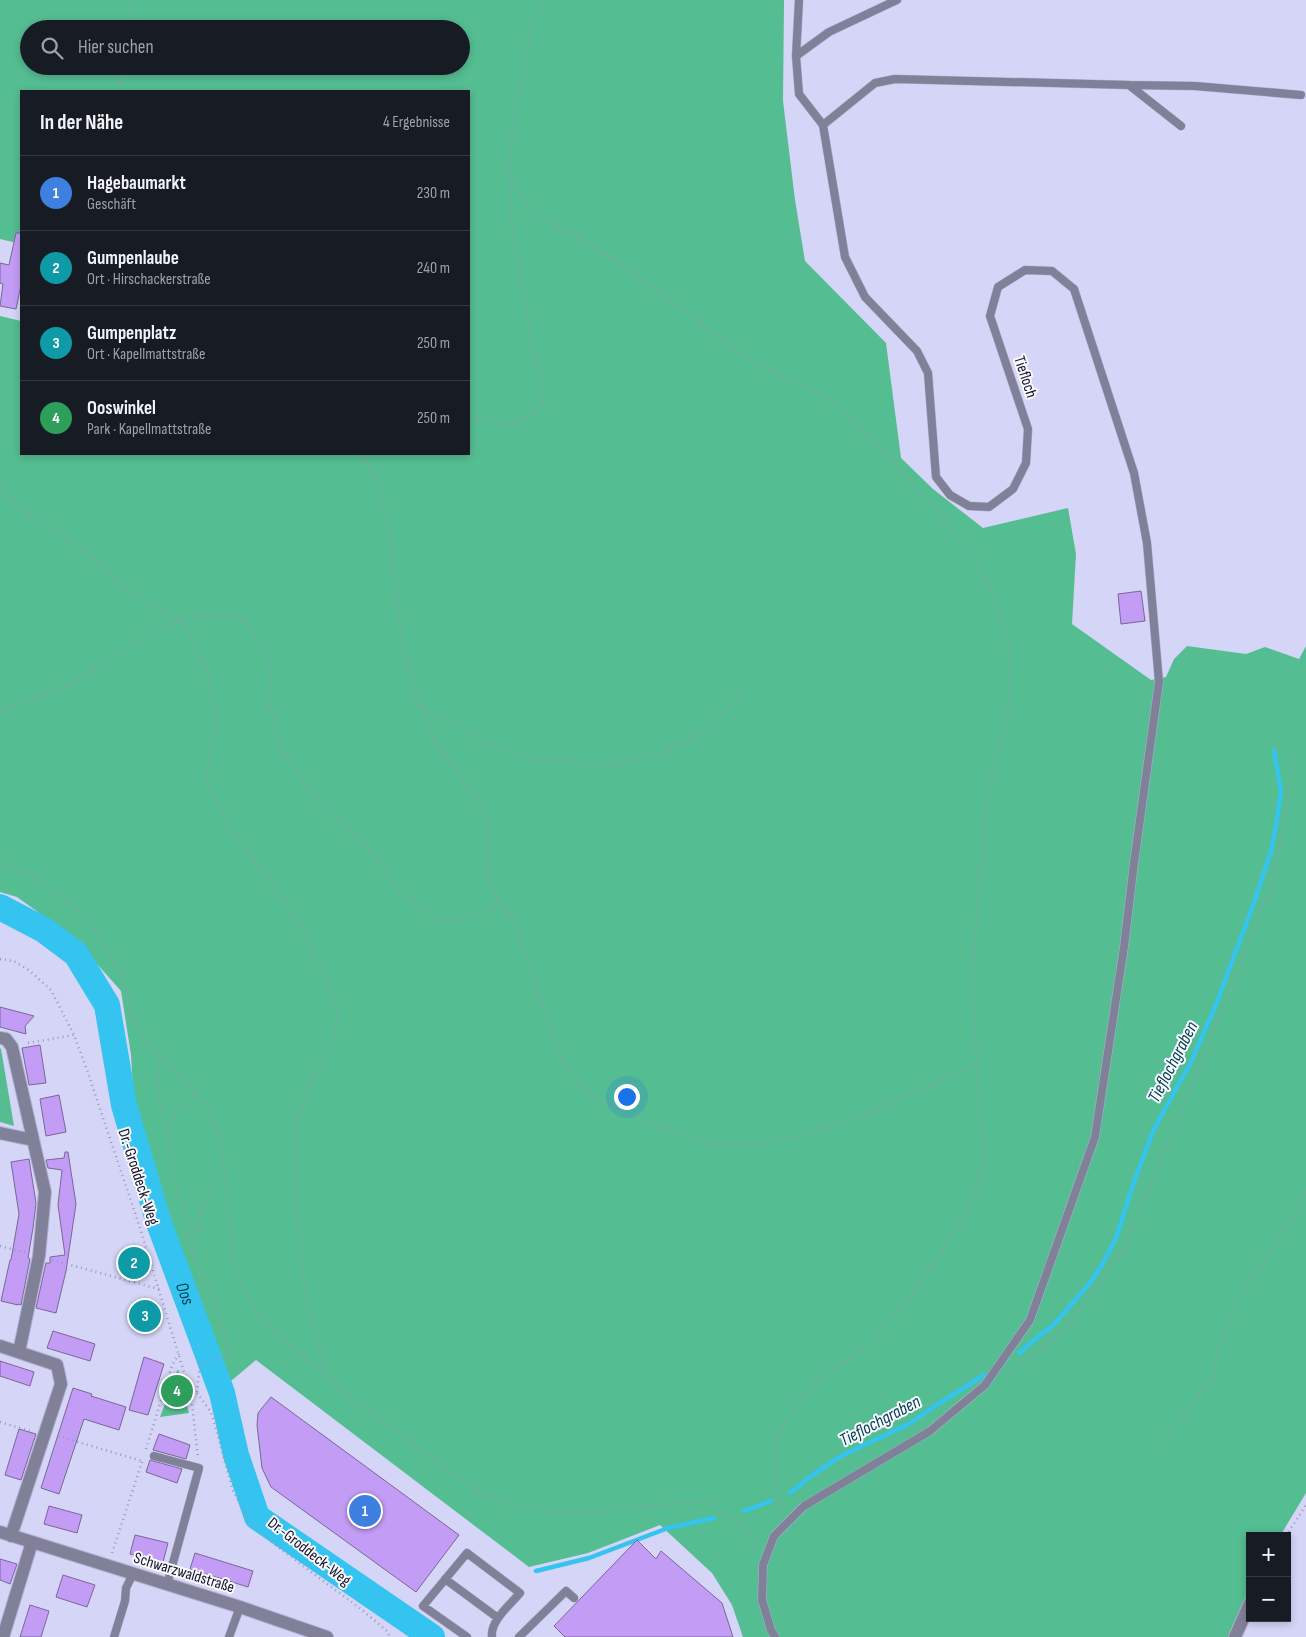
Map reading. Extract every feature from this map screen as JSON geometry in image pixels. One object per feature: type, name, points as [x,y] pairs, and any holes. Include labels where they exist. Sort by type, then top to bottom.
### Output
[{"type":"street","points":[[0,1038],[6,1039],[12,1047],[45,1192],[39,1256],[19,1352]]},
{"type":"street","points":[[0,1133],[33,1140]]},
{"type":"street","points":[[0,1346],[57,1365],[61,1384],[45,1435],[6,1534]]},
{"type":"street","name":"Schwarzwaldstraße","points":[[6,1534],[327,1637]]},
{"type":"street","points":[[3,1637],[32,1542]]},
{"type":"street","points":[[1235,1637],[1246,1612]]},
{"type":"lane","name":"Tiefloch","points":[[775,1637],[770,1630],[762,1600],[763,1565],[774,1536],[804,1506],[930,1431],[985,1385],[1030,1320],[1096,1137],[1123,957],[1159,682],[1147,543],[1134,473],[1074,289],[1052,271],[1025,270],[998,287],[990,316],[1028,429],[1026,463],[1013,489],[990,508],[969,506],[950,495],[936,477],[928,373],[917,351],[865,296],[845,257],[824,125],[799,94],[796,56],[799,0]]},
{"type":"lane","points":[[796,56],[829,32],[897,0]]},
{"type":"lane","points":[[824,125],[875,83],[895,79],[1195,86],[1301,95]]},
{"type":"lane","points":[[1129,85],[1181,126]]},
{"type":"lane","points":[[154,1456],[200,1468],[167,1585]]},
{"type":"lane","points":[[467,1637],[423,1606],[467,1553],[520,1593],[498,1618],[491,1632],[492,1637]]},
{"type":"lane","points":[[114,1637],[125,1601],[126,1588],[132,1574]]},
{"type":"lane","points":[[445,1579],[498,1618]]},
{"type":"lane","points":[[519,1637],[566,1591],[574,1598]]},
{"type":"lane","points":[[229,1637],[240,1608]]},
{"type":"path","points":[[132,20],[134,0]]},
{"type":"path","points":[[470,416],[496,422],[520,423],[544,406],[513,234],[508,163],[527,45],[541,0]]},
{"type":"path","points":[[119,90],[122,75]]},
{"type":"path","points":[[508,163],[510,174],[518,192],[538,216],[587,242],[615,260],[740,354],[760,366],[824,395],[874,443],[916,487],[975,555],[1002,617],[1009,648],[1010,700],[998,758],[989,783],[972,966],[982,1156],[980,1183],[969,1211],[916,1291],[870,1344],[816,1383],[794,1409],[780,1430],[774,1450],[784,1527]]},
{"type":"path","points":[[361,455],[374,473],[387,516],[400,625],[415,692],[439,746],[479,801],[487,817],[489,841],[485,862],[488,882],[512,918],[550,1030],[563,1061],[583,1087],[600,1101],[651,1126],[721,1145],[755,1145],[807,1136],[918,1092],[977,1065]]},
{"type":"path","points":[[0,490],[29,516],[75,544],[136,596],[178,620],[191,635],[207,673],[216,711],[215,729],[207,773],[209,789],[235,835],[299,922],[336,1003],[338,1022],[334,1039],[300,1107],[294,1137],[294,1173],[301,1266],[314,1331],[328,1375]]},
{"type":"path","points":[[0,711],[72,683],[114,655],[178,620],[214,614],[242,619],[270,661],[269,702],[285,754],[325,809],[365,846],[383,867],[395,887],[438,920],[484,915],[501,900]]},
{"type":"path","points":[[420,706],[492,745],[537,760],[612,765],[663,753],[706,729],[745,691]]},
{"type":"path","points":[[985,1385],[1024,1361],[1069,1325],[1120,1255],[1205,1055],[1272,886],[1289,799],[1291,752]]},
{"type":"path","points":[[0,863],[9,865],[39,881],[67,902],[92,928],[121,972],[137,1026],[157,1052],[198,1093],[212,1118],[220,1146],[225,1172],[232,1253],[235,1265],[254,1306],[302,1355],[328,1375],[344,1392],[470,1487],[513,1506],[569,1514],[693,1502],[711,1504],[748,1533],[763,1565]]},
{"type":"path","name":"Dr.-Groddeck-Weg","points":[[0,959],[14,961],[30,971],[51,990],[74,1035],[88,1070],[140,1225],[191,1395],[200,1468]]},
{"type":"path","points":[[28,1043],[74,1035]]},
{"type":"path","points":[[157,1052],[159,1098],[169,1136],[172,1166],[188,1237],[196,1264],[220,1308],[229,1357],[200,1362],[197,1393],[191,1395]]},
{"type":"path","points":[[169,1136],[174,1116],[198,1093]]},
{"type":"path","points":[[193,1252],[198,1240],[206,1198],[225,1172]]},
{"type":"path","points":[[1164,1443],[1180,1419],[1211,1380],[1223,1331],[1248,1284],[1297,1211],[1306,1191]]},
{"type":"path","points":[[188,1232],[200,1231]]},
{"type":"path","points":[[0,1246],[159,1289]]},
{"type":"path","points":[[108,1566],[172,1365],[179,1354]]},
{"type":"path","name":"Dr.-Groddeck-Weg","points":[[197,1393],[211,1412],[233,1491],[252,1525],[283,1551],[361,1609],[388,1632],[389,1637]]},
{"type":"path","points":[[0,1422],[45,1435],[58,1436],[142,1461]]},
{"type":"path","points":[[1289,1532],[1306,1505]]},
{"type":"green space","points":[[0,0],[784,0],[783,101],[795,200],[805,261],[886,343],[901,458],[933,489],[983,528],[1068,508],[1076,554],[1072,624],[1151,680],[1166,677],[1174,659],[1187,646],[1246,654],[1265,647],[1299,659],[1306,646],[1306,1493],[1282,1532],[1246,1532],[1246,1600],[1229,1637],[743,1637],[732,1605],[712,1573],[660,1525],[588,1553],[529,1567],[256,1360],[225,1386],[152,1185],[134,1107],[131,1055],[121,991],[74,938],[17,897],[0,892],[0,316],[20,321],[20,455],[470,455],[470,90],[20,90],[20,244],[0,239]]},
{"type":"green space","points":[[1,1049],[14,1126],[0,1122]]},
{"type":"green space","points":[[178,1369],[189,1413],[160,1417]]},
{"type":"building","points":[[16,233],[20,233],[20,290],[16,309],[0,306],[3,284],[0,283],[0,263],[9,265]]},
{"type":"building","points":[[1141,591],[1145,621],[1121,624],[1118,594]]},
{"type":"building","points":[[0,1007],[34,1016],[25,1026],[26,1034],[0,1027]]},
{"type":"building","points":[[40,1045],[46,1083],[29,1085],[22,1048]]},
{"type":"building","points":[[59,1095],[66,1132],[46,1136],[40,1099]]},
{"type":"building","points":[[65,1152],[68,1152],[76,1204],[66,1271],[56,1313],[36,1308],[46,1263],[50,1263],[50,1257],[65,1255],[58,1205],[62,1170],[48,1168],[46,1160],[64,1158]]},
{"type":"building","points":[[29,1159],[36,1203],[28,1258],[30,1259],[21,1305],[18,1305],[1,1301],[19,1214],[11,1162]]},
{"type":"building","points":[[128,1252],[145,1256],[140,1274],[124,1270]]},
{"type":"building","points":[[53,1331],[95,1344],[90,1361],[47,1348]]},
{"type":"building","points":[[144,1357],[164,1364],[148,1415],[129,1410]]},
{"type":"building","points":[[0,1361],[34,1372],[30,1386],[0,1376]]},
{"type":"building","points":[[73,1388],[126,1407],[119,1430],[84,1419],[59,1494],[41,1488]]},
{"type":"building","points":[[271,1397],[459,1535],[416,1592],[271,1487],[262,1468],[257,1425],[258,1413]]},
{"type":"building","points":[[19,1429],[36,1434],[21,1480],[5,1475]]},
{"type":"building","points":[[159,1434],[190,1445],[186,1459],[153,1450]]},
{"type":"building","points":[[150,1460],[182,1469],[177,1483],[146,1472]]},
{"type":"building","points":[[49,1506],[82,1515],[77,1533],[44,1524]]},
{"type":"building","points":[[135,1535],[168,1543],[163,1562],[130,1554]]},
{"type":"building","points":[[637,1540],[656,1559],[661,1551],[722,1603],[733,1637],[565,1637],[554,1626]]},
{"type":"building","points":[[195,1553],[253,1571],[248,1587],[190,1569]]},
{"type":"building","points":[[0,1559],[17,1564],[10,1584],[0,1580]]},
{"type":"building","points":[[63,1575],[95,1585],[87,1607],[56,1597]]},
{"type":"building","points":[[30,1605],[49,1611],[41,1637],[20,1637]]},
{"type":"waterway","name":"Tieflochgraben","points":[[1019,1353],[1055,1323],[1090,1283],[1103,1263],[1116,1238],[1154,1129],[1191,1062],[1215,1007],[1271,851],[1281,791],[1274,751]]},
{"type":"waterway","name":"Oos","points":[[0,907],[44,930],[76,954],[107,1005],[124,1105],[159,1223],[222,1393],[236,1455],[257,1517],[432,1637]]},
{"type":"waterway","name":"Tieflochgraben","points":[[790,1493],[815,1473],[841,1456],[909,1424],[984,1375]]},
{"type":"waterway","name":"Tieflochgraben","points":[[744,1511],[771,1501]]},
{"type":"waterway","name":"Tieflochgraben","points":[[536,1571],[589,1558],[668,1528],[714,1518]]},
{"type":"place","name":"Gumpenlaube","points":[[134,1263]]},
{"type":"place","name":"Gumpenplatz","points":[[145,1316]]},
{"type":"place","name":"Ooswinkel","points":[[177,1391]]},
{"type":"place","name":"Hagebaumarkt","points":[[365,1511]]}]
